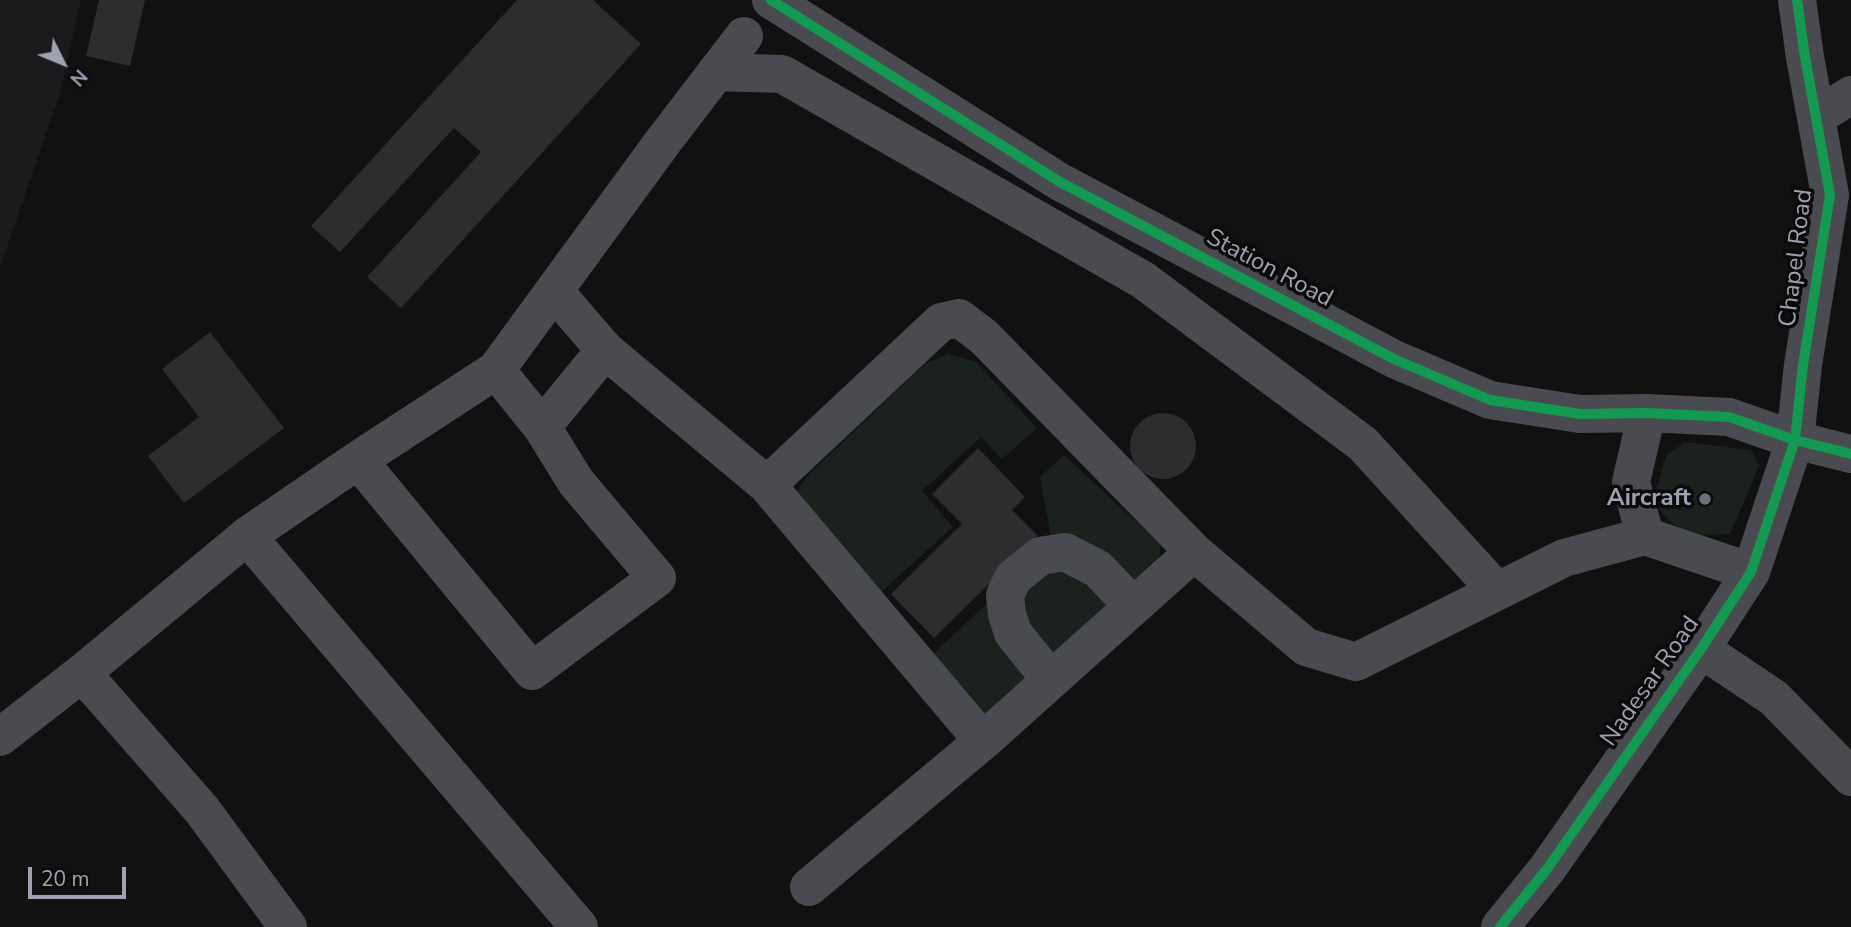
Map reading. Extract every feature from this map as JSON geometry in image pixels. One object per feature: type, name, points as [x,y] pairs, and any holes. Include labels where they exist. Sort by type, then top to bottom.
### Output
[{"type":"street","name":"Station Road","points":[[771,0],[1060,182],[1394,359],[1490,400],[1580,414],[1647,412],[1728,417],[1795,440],[1851,453]]},
{"type":"street","name":"Chapel Road","points":[[1795,440],[1803,365],[1830,194],[1797,0]]},
{"type":"street","points":[[0,737],[82,673],[247,536],[496,370],[744,36]]},
{"type":"street","points":[[716,72],[782,74],[1143,280],[1363,444],[1497,591]]},
{"type":"street","points":[[1816,117],[1851,95]]},
{"type":"street","points":[[554,291],[605,350],[767,485],[983,741]]},
{"type":"street","points":[[767,485],[941,322],[958,318],[984,337],[1194,552],[1306,647],[1356,662],[1564,558],[1645,536],[1751,572]]},
{"type":"street","points":[[542,427],[605,350]]},
{"type":"street","points":[[358,460],[532,671],[657,578],[576,482],[542,427],[496,370]]},
{"type":"street","points":[[1645,536],[1631,482],[1647,412]]},
{"type":"street","name":"Nadesar Road","points":[[1500,927],[1547,869],[1701,649],[1751,572],[1795,440]]},
{"type":"street","points":[[247,536],[579,927]]},
{"type":"street","points":[[1051,680],[1013,634],[1007,614],[1006,595],[1013,578],[1040,556],[1065,552],[1098,569],[1133,606]]},
{"type":"street","points":[[809,887],[983,741],[1194,552]]},
{"type":"street","points":[[1701,649],[1774,698],[1851,778]]},
{"type":"street","points":[[82,673],[202,810],[288,927]]},
{"type":"shaded area","points":[[0,0],[81,0],[60,93],[0,268]]},
{"type":"shaded area","points":[[948,354],[976,362],[1037,428],[1002,459],[981,437],[922,491],[953,527],[880,593],[796,493],[807,476],[925,364]]},
{"type":"shaded area","points":[[1685,442],[1751,450],[1759,466],[1730,534],[1692,535],[1673,524],[1660,511],[1657,488],[1666,456]]},
{"type":"shaded area","points":[[1064,455],[1160,544],[1160,562],[988,718],[925,661],[1052,543],[1040,477]]},
{"type":"building","points":[[99,0],[145,0],[130,66],[86,56]]},
{"type":"building","points":[[517,0],[593,0],[641,44],[401,308],[367,277],[481,152],[454,128],[340,252],[311,226]]},
{"type":"building","points":[[210,332],[284,428],[184,503],[148,456],[199,417],[162,369]]},
{"type":"building","points":[[1163,413],[1186,423],[1196,446],[1186,469],[1163,479],[1140,469],[1130,446],[1140,423]]},
{"type":"building","points":[[978,448],[1025,497],[1012,510],[1038,536],[934,638],[891,594],[962,524],[932,494]]},
{"type":"cycle path","points":[[771,0],[1060,182],[1394,359],[1490,400],[1580,414],[1647,413],[1729,417],[1795,440],[1851,454]]},
{"type":"cycle path","points":[[1500,927],[1547,869],[1701,649],[1751,572],[1795,440],[1803,365],[1830,195],[1797,0]]},
{"type":"place","name":"Aircraft","points":[[1705,499]]}]
